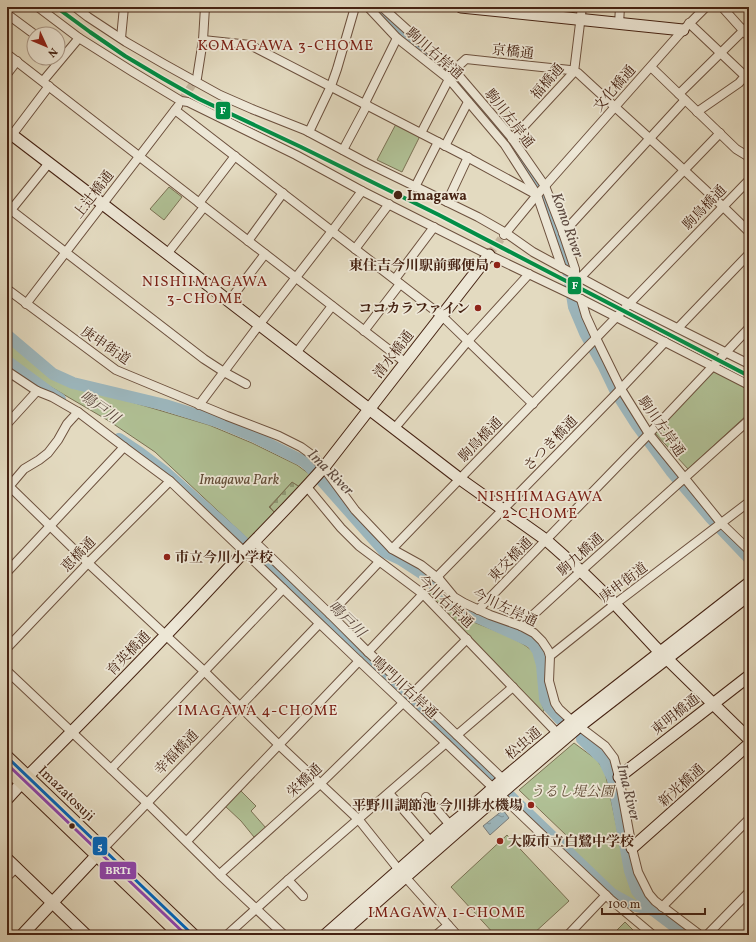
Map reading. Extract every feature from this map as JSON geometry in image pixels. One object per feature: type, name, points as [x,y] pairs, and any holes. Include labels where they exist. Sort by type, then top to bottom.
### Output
[{"type":"main road","name":"Imazatosuji","points":[[7,757],[25,780],[100,852],[193,935]]},
{"type":"main road","name":"Imazatosuji","points":[[7,769],[25,780]]},
{"type":"main road","name":"Imazatosuji","points":[[100,852],[180,935]]},
{"type":"street","points":[[13,7],[7,14],[26,28]]},
{"type":"street","points":[[38,7],[79,38],[181,101],[188,102],[296,154],[362,191],[489,255],[567,292],[749,385]]},
{"type":"street","points":[[75,7],[121,38],[195,81],[252,109],[309,132],[478,217],[533,252],[562,268],[629,304],[749,364]]},
{"type":"street","points":[[121,38],[124,7]]},
{"type":"street","points":[[195,81],[197,78],[203,40],[205,7]]},
{"type":"street","points":[[309,132],[331,86],[355,7]]},
{"type":"street","name":"駒川右岸通","points":[[368,7],[397,38],[449,79],[505,145],[541,191],[562,268]]},
{"type":"street","name":"駒川左岸通","points":[[382,7],[432,53],[454,70],[512,139],[563,233],[576,275]]},
{"type":"street","points":[[468,7],[513,10],[619,24],[686,27],[721,54],[745,76],[739,83],[697,112]]},
{"type":"street","name":"福橋通","points":[[512,139],[574,72],[582,7]]},
{"type":"street","points":[[619,24],[620,7]]},
{"type":"street","points":[[563,233],[650,139],[682,97],[721,54],[747,31],[722,7]]},
{"type":"street","name":"文化橋通","points":[[505,234],[702,8]]},
{"type":"street","points":[[66,50],[79,38]]},
{"type":"street","points":[[343,150],[397,38]]},
{"type":"street","points":[[203,40],[250,45],[442,144],[541,191]]},
{"type":"street","points":[[7,54],[406,363]]},
{"type":"street","name":"京橋通","points":[[454,70],[466,58],[570,70],[574,72]]},
{"type":"street","points":[[7,74],[17,61]]},
{"type":"street","points":[[55,66],[46,84],[9,133],[394,429],[460,479],[546,540],[615,604],[664,656],[749,739]]},
{"type":"street","points":[[650,67],[736,149],[749,157]]},
{"type":"street","points":[[574,72],[578,73],[723,206],[749,232]]},
{"type":"street","points":[[421,133],[449,79]]},
{"type":"street","name":"上辻橋通","points":[[26,304],[181,101]]},
{"type":"street","points":[[415,186],[468,102]]},
{"type":"street","points":[[175,110],[442,316],[533,404]]},
{"type":"street","points":[[576,275],[684,171],[720,133]]},
{"type":"street","points":[[167,254],[236,156]]},
{"type":"street","points":[[447,202],[468,157]]},
{"type":"street","points":[[48,163],[8,209],[204,359],[246,384]]},
{"type":"street","name":"駒鳥橋通","points":[[392,549],[749,180]]},
{"type":"street","points":[[199,405],[259,324],[362,191]]},
{"type":"street","points":[[248,241],[283,193]]},
{"type":"street","points":[[355,249],[389,204]]},
{"type":"street","points":[[364,331],[434,227]]},
{"type":"street","points":[[228,301],[265,254]]},
{"type":"street","points":[[678,328],[749,254]]},
{"type":"street","name":"清水橋通","points":[[320,473],[489,255]]},
{"type":"street","points":[[394,429],[468,341],[528,274]]},
{"type":"street","name":"庚申街道","points":[[7,289],[116,370],[199,405]]},
{"type":"street","name":"駒川左岸通","points":[[578,298],[618,392],[647,436],[685,478],[722,523],[749,550]]},
{"type":"street","points":[[296,353],[332,306]]},
{"type":"street","name":"東交橋通","points":[[478,610],[647,436],[749,328]]},
{"type":"street","name":"さつき橋通","points":[[436,578],[665,342]]},
{"type":"street","name":"鳴門川右岸通","points":[[7,371],[37,391],[52,397],[78,412],[124,448],[170,481],[250,547],[283,589],[606,896],[647,933]]},
{"type":"street","points":[[7,424],[37,391]]},
{"type":"street","name":"今川左岸通","points":[[199,405],[280,436],[301,447],[312,455],[320,473],[392,549],[421,564],[440,580],[454,597],[464,603],[478,610],[521,626],[534,633],[542,641],[550,656]]},
{"type":"street","points":[[78,412],[67,424],[58,440],[48,453],[24,469],[8,487],[204,671],[358,820],[402,873],[457,935]]},
{"type":"street","points":[[685,478],[749,420]]},
{"type":"street","points":[[7,572],[124,448]]},
{"type":"street","name":"育英橋通","points":[[7,799],[320,473]]},
{"type":"street","name":"駒九橋通","points":[[521,626],[685,478]]},
{"type":"street","name":"恵橋通","points":[[7,648],[88,562],[170,481]]},
{"type":"street","name":"今川右岸通","points":[[307,487],[341,528],[359,546],[423,594],[561,737]]},
{"type":"street","points":[[722,523],[749,502]]},
{"type":"street","name":"庚申街道","points":[[550,656],[615,604],[722,523]]},
{"type":"street","points":[[250,547],[330,614],[368,652],[506,782]]},
{"type":"street","points":[[330,614],[379,562]]},
{"type":"street","name":"松虫通","points":[[664,656],[749,583]]},
{"type":"street","points":[[111,769],[283,589]]},
{"type":"street","points":[[368,652],[423,594]]},
{"type":"street","name":"松虫通","points":[[325,935],[402,873],[575,724],[664,656],[749,596]]},
{"type":"street","name":"幸福橋通","points":[[22,935],[319,624]]},
{"type":"street","points":[[413,693],[467,639]]},
{"type":"street","points":[[550,656],[549,681],[555,703],[559,709],[575,724],[605,746],[614,758],[638,872],[649,894],[662,907],[700,935]]},
{"type":"street","points":[[186,842],[359,662]]},
{"type":"street","points":[[7,671],[284,935]]},
{"type":"street","name":"東明橋通","points":[[619,776],[749,676]]},
{"type":"street","points":[[457,735],[513,687]]},
{"type":"street","name":"栄橋通","points":[[220,874],[320,784],[403,703]]},
{"type":"street","points":[[227,935],[446,743]]},
{"type":"street","name":"新光橋通","points":[[632,848],[749,744]]},
{"type":"street","name":"松虫通","points":[[338,935],[402,873],[431,842],[465,813],[496,791]]},
{"type":"street","points":[[389,793],[431,842]]},
{"type":"street","points":[[426,797],[450,825]]},
{"type":"street","points":[[662,907],[749,819]]},
{"type":"street","points":[[7,859],[86,935]]},
{"type":"street","points":[[7,877],[16,868]]},
{"type":"street","points":[[288,880],[303,896]]},
{"type":"street","points":[[707,935],[749,892]]},
{"type":"street","points":[[568,935],[606,896]]},
{"type":"street","points":[[436,935],[448,925]]},
{"type":"green space","points":[[396,124],[420,136],[402,172],[377,160]]},
{"type":"green space","points":[[169,187],[182,197],[164,220],[150,209]]},
{"type":"green space","name":"Imagawa Park","points":[[7,340],[61,381],[209,425],[252,443],[297,465],[312,476],[300,487],[292,482],[269,507],[276,514],[249,540],[155,452],[109,421],[39,380],[7,357]]},
{"type":"green space","points":[[710,369],[749,389],[749,413],[688,469],[654,432]]},
{"type":"green space","points":[[292,482],[300,487],[275,513],[270,507]]},
{"type":"green space","points":[[430,588],[445,605],[456,614],[499,632],[522,643],[530,649],[536,656],[539,666],[540,696],[544,710],[542,713],[426,592]]},
{"type":"green space","name":"うるし堤公園","points":[[574,743],[597,760],[605,772],[627,874],[632,890],[641,904],[622,896],[583,860],[563,841],[567,836],[519,790]]},
{"type":"green space","points":[[240,790],[256,806],[251,811],[266,828],[254,837],[241,821],[225,806]]},
{"type":"green space","points":[[507,835],[569,901],[532,935],[521,935],[516,930],[511,935],[495,935],[451,887]]},
{"type":"green space","points":[[625,922],[636,933],[635,935],[612,935]]},
{"type":"water","points":[[503,810],[509,818],[490,835],[483,826]]},
{"type":"waterway","name":"Komo River","points":[[372,7],[426,56],[452,75],[508,141],[544,198],[567,264],[574,307],[585,333],[616,392],[637,425],[671,471],[711,518],[749,558]]},
{"type":"waterway","name":"Ima River","points":[[7,335],[53,374],[73,383],[165,405],[219,422],[255,437],[303,461],[385,552],[400,559],[423,574],[455,604],[473,615],[532,642],[538,651],[542,665],[545,699],[549,707],[560,719]]},
{"type":"waterway","name":"鳴戸川","points":[[7,361],[60,399]]},
{"type":"waterway","name":"鳴戸川","points":[[119,439],[165,472],[237,536],[612,894],[632,905],[653,910]]},
{"type":"waterway","name":"Ima River","points":[[582,739],[604,760],[613,779],[630,871],[637,891],[653,910],[686,935]]},
{"type":"tunnel","points":[[181,101],[195,81]]},
{"type":"tunnel","points":[[489,255],[504,235]]},
{"type":"transit line","name":"F","points":[[56,7],[125,56],[199,99],[439,215],[749,376]]},
{"type":"transit line","name":"5","points":[[7,757],[193,935]]},
{"type":"transit line","name":"BRT1","points":[[7,764],[186,935]]},
{"type":"place","name":"Imagawa","points":[[398,195]]},
{"type":"place","name":"東住吉今川駅前郵便局","points":[[497,265]]},
{"type":"place","name":"ココカラファイン","points":[[478,308]]},
{"type":"place","name":"市立今川小学校","points":[[167,557]]},
{"type":"place","name":"平野川調節池 今川排水機場","points":[[531,805]]},
{"type":"place","name":"大阪市立白鷺中学校","points":[[500,841]]},
{"type":"district","name":"KOMAGAWA 3-CHOME","points":[[286,45]]},
{"type":"district","name":"NISHIIMAGAWA 3-CHOME","points":[[205,290]]},
{"type":"district","name":"NISHIIMAGAWA 2-CHOME","points":[[540,504]]},
{"type":"district","name":"IMAGAWA 4-CHOME","points":[[258,710]]},
{"type":"district","name":"IMAGAWA 1-CHOME","points":[[447,912]]}]
